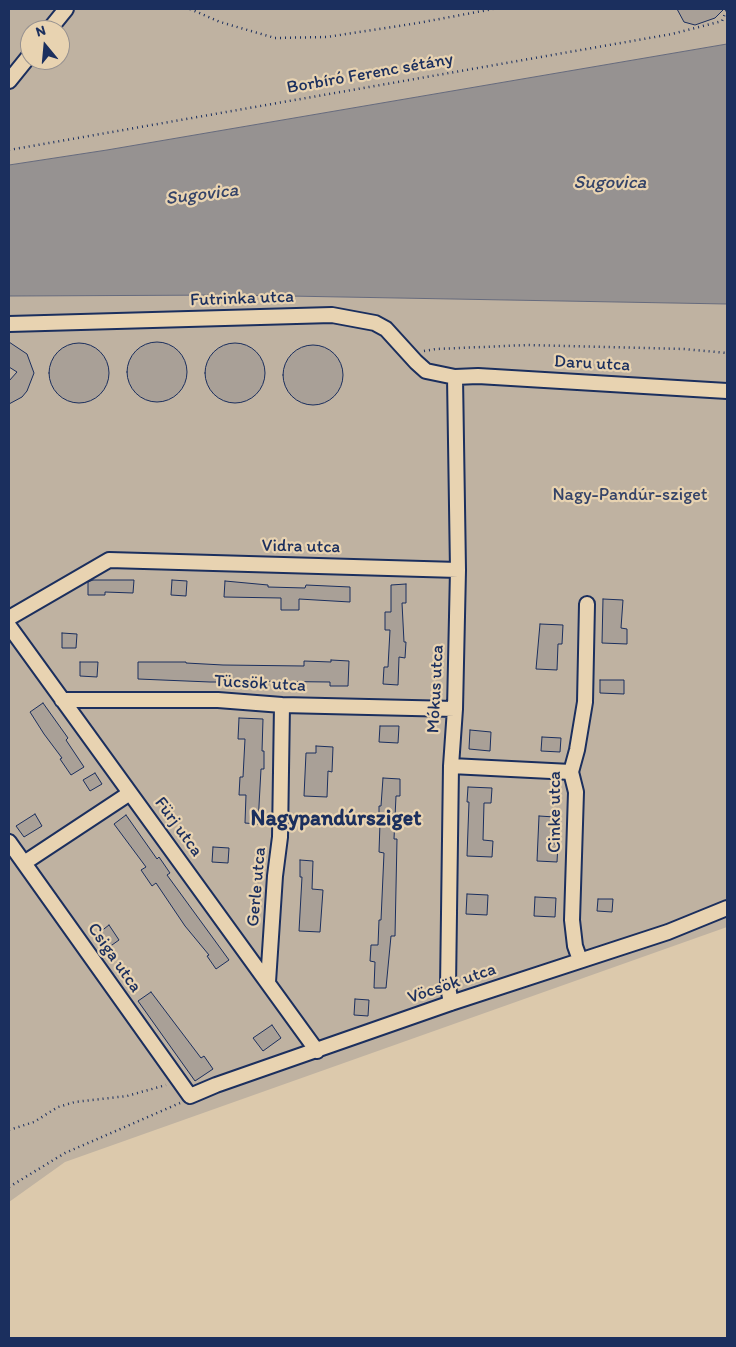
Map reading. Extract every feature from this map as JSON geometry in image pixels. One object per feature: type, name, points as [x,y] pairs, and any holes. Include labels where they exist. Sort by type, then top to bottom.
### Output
[{"type":"street","points":[[58,20],[66,9]]},
{"type":"street","points":[[9,82],[20,68]]},
{"type":"street","name":"Futrinka utca","points":[[9,324],[332,315],[375,323],[386,328],[413,359],[426,370],[455,377]]},
{"type":"street","name":"Daru utca","points":[[455,377],[478,376],[727,391]]},
{"type":"street","name":"Mókus utca","points":[[451,1003],[448,987],[451,766],[455,709],[458,570],[455,377]]},
{"type":"street","name":"Vidra utca","points":[[9,618],[109,560],[458,570]]},
{"type":"street","name":"Cinke utca","points":[[580,960],[575,946],[572,920],[576,792],[571,772],[585,702],[587,604]]},
{"type":"street","name":"Fürj utca","points":[[9,626],[317,1050]]},
{"type":"street","name":"Tücsök utca","points":[[62,700],[218,700],[282,705],[455,709]]},
{"type":"street","name":"Gerle utca","points":[[268,982],[275,876],[280,837],[282,705]]},
{"type":"street","points":[[451,766],[571,772]]},
{"type":"street","points":[[24,863],[130,793]]},
{"type":"street","name":"Csiga utca","points":[[9,842],[190,1096]]},
{"type":"street","name":"Vöcsök utca","points":[[190,1096],[216,1085],[451,1003],[668,932],[727,908]]},
{"type":"path","points":[[190,9],[220,22],[275,38],[327,37],[493,9]]},
{"type":"path","name":"Borbíró Ferenc sétány","points":[[9,150],[672,34],[722,21],[727,9]]},
{"type":"path","points":[[413,359],[423,351],[428,350],[528,345],[684,349],[727,353]]},
{"type":"path","points":[[9,1130],[34,1122],[58,1107],[75,1102],[127,1096],[180,1082]]},
{"type":"path","points":[[9,1186],[64,1153],[179,1104],[190,1096]]},
{"type":"green space","points":[[9,9],[727,9],[727,44],[9,165]]},
{"type":"green space","name":"Nagy-Pandúr-sziget","points":[[233,295],[727,304],[727,927],[65,1162],[9,1202],[9,296]]},
{"type":"water","name":"Sugovica","points":[[727,44],[727,304],[233,295],[9,296],[9,165]]},
{"type":"building","points":[[677,9],[724,9],[715,18],[695,25],[684,22]]},
{"type":"building","points":[[9,342],[27,354],[34,373],[27,391],[22,397],[9,404],[9,381],[17,372],[9,367]]},
{"type":"building","points":[[151,342],[163,342],[179,350],[185,360],[187,372],[185,384],[179,394],[163,402],[151,402],[135,394],[127,378],[127,366],[135,350]]},
{"type":"building","points":[[73,343],[85,343],[101,351],[107,361],[109,373],[107,385],[101,395],[85,403],[73,403],[57,395],[49,379],[49,367],[57,351]]},
{"type":"building","points":[[229,343],[241,343],[257,351],[263,361],[265,373],[263,385],[257,395],[241,403],[229,403],[213,395],[205,379],[205,367],[213,351]]},
{"type":"building","points":[[307,345],[319,345],[335,353],[341,363],[343,375],[341,387],[335,397],[319,405],[307,405],[291,397],[283,381],[283,369],[291,353]]},
{"type":"building","points":[[93,580],[134,580],[133,593],[105,592],[105,595],[88,595],[88,582]]},
{"type":"building","points":[[172,580],[187,581],[186,596],[171,595]]},
{"type":"building","points":[[225,581],[268,585],[268,587],[305,588],[306,585],[350,587],[350,602],[299,599],[299,610],[281,610],[281,598],[224,597]]},
{"type":"building","points":[[406,584],[406,603],[402,603],[404,642],[406,642],[405,658],[399,657],[398,685],[383,684],[384,667],[388,667],[390,630],[385,630],[385,612],[391,612],[391,585]]},
{"type":"building","points":[[603,599],[623,600],[621,628],[627,629],[627,644],[602,643]]},
{"type":"building","points":[[540,624],[563,625],[562,644],[558,644],[557,670],[536,669]]},
{"type":"building","points":[[62,633],[77,634],[76,648],[62,648]]},
{"type":"building","points":[[331,660],[349,661],[348,686],[330,686],[330,682],[210,682],[138,679],[138,662],[304,666],[304,661],[331,662]]},
{"type":"building","points":[[80,662],[98,662],[97,677],[80,676]]},
{"type":"building","points":[[600,680],[624,680],[624,694],[600,693]]},
{"type":"building","points":[[43,703],[68,738],[66,740],[84,767],[71,775],[60,759],[62,758],[30,712]]},
{"type":"building","points":[[239,718],[263,719],[262,751],[264,751],[264,769],[261,769],[258,824],[245,823],[246,795],[239,795],[240,777],[243,777],[245,739],[238,739]]},
{"type":"building","points":[[380,726],[399,726],[398,743],[379,742]]},
{"type":"building","points":[[470,730],[491,732],[490,751],[469,749]]},
{"type":"building","points":[[542,737],[561,738],[560,752],[541,751]]},
{"type":"building","points":[[316,746],[333,747],[332,772],[328,771],[327,797],[304,796],[306,753],[316,753]]},
{"type":"building","points":[[95,773],[102,784],[90,791],[83,780]]},
{"type":"building","points":[[383,778],[400,779],[400,796],[396,796],[394,839],[397,839],[395,936],[391,936],[386,988],[374,988],[375,962],[370,961],[371,945],[378,945],[379,920],[381,920],[384,853],[379,852],[379,806],[381,806]]},
{"type":"building","points":[[468,787],[492,788],[491,803],[484,803],[483,840],[493,841],[492,857],[467,856]]},
{"type":"building","points":[[35,814],[42,826],[24,837],[16,826]]},
{"type":"building","points":[[126,815],[157,859],[159,857],[170,873],[167,875],[229,960],[216,969],[207,956],[209,955],[185,926],[156,883],[152,886],[141,870],[146,867],[114,824]]},
{"type":"building","points":[[539,816],[555,817],[554,844],[558,844],[557,862],[537,861]]},
{"type":"building","points":[[213,847],[229,848],[228,863],[212,862]]},
{"type":"building","points":[[300,860],[313,861],[312,889],[323,890],[320,932],[299,931],[302,877],[300,877]]},
{"type":"building","points":[[467,894],[488,895],[487,915],[466,914]]},
{"type":"building","points":[[535,897],[556,898],[555,917],[534,916]]},
{"type":"building","points":[[598,899],[613,899],[612,912],[597,911]]},
{"type":"building","points":[[109,925],[119,940],[105,950],[95,936]]},
{"type":"building","points":[[151,992],[201,1058],[204,1056],[213,1069],[195,1081],[138,1001]]},
{"type":"building","points":[[355,999],[369,1000],[368,1016],[354,1015]]},
{"type":"building","points":[[272,1025],[281,1038],[263,1051],[253,1038]]},
{"type":"district","name":"Nagypandúrsziget","points":[[336,819]]}]
